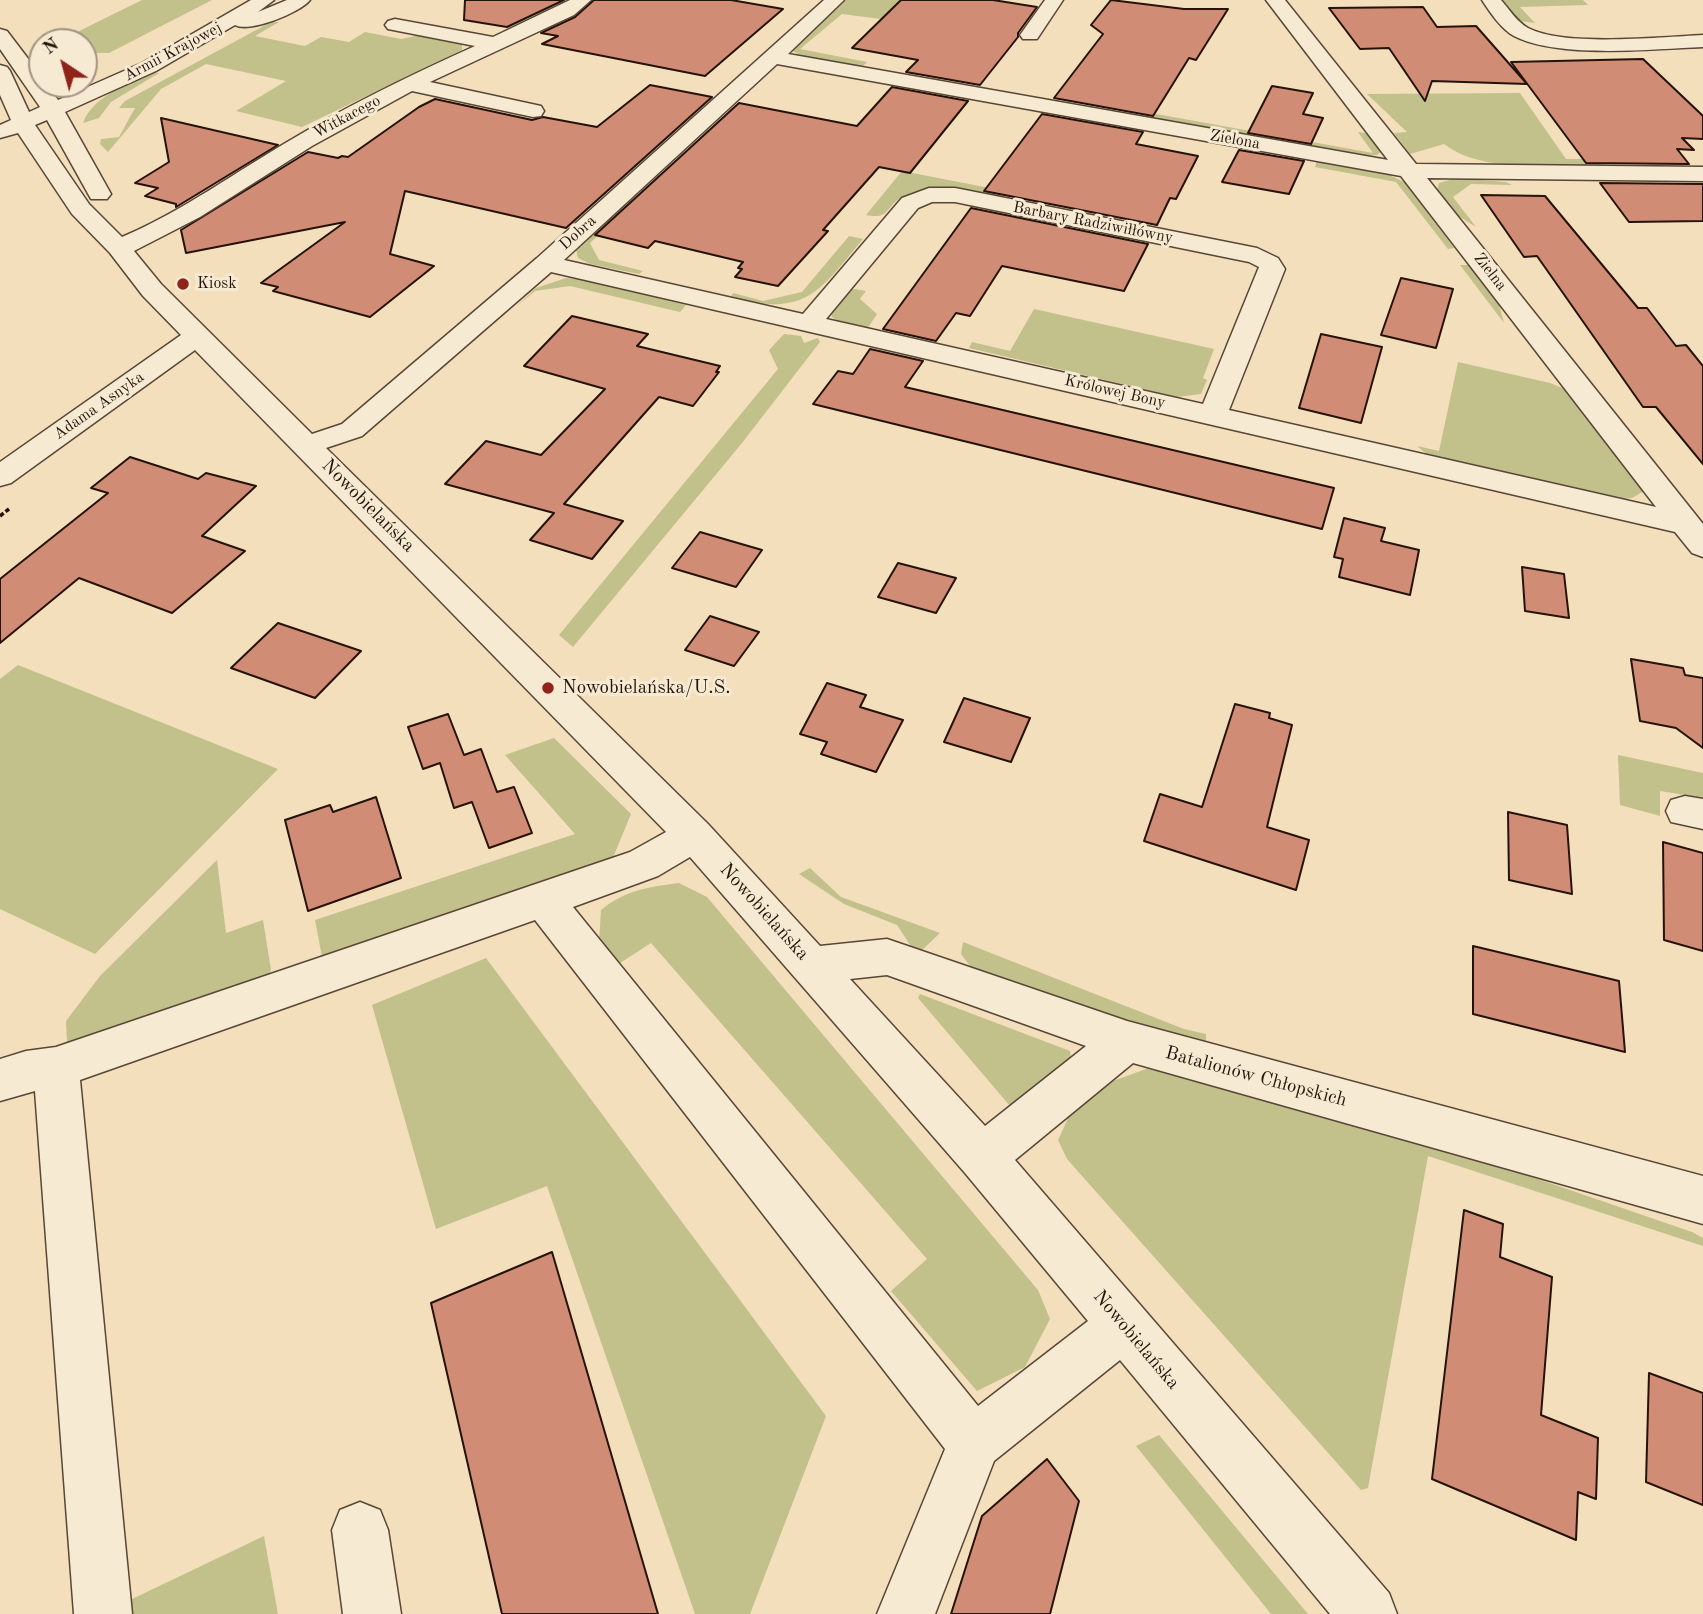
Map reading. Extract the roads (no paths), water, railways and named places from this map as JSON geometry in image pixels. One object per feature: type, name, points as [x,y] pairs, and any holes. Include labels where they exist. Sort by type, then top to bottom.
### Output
[{"type":"street","name":"Armii Krajowej","points":[[98,71],[117,65],[243,0]]},
{"type":"street","name":"Armii Krajowej","points":[[0,132],[13,116],[149,67],[265,0]]},
{"type":"street","points":[[211,33],[278,12],[301,0]]},
{"type":"street","name":"Witkacego","points":[[119,248],[187,217],[304,141],[408,85],[567,10],[582,0]]},
{"type":"street","name":"Dobra","points":[[307,445],[352,430],[545,262],[835,0]]},
{"type":"street","points":[[1030,35],[1054,0]]},
{"type":"street","name":"Zielna","points":[[1275,0],[1412,171],[1703,546]]},
{"type":"street","points":[[1491,0],[1517,29],[1537,38],[1565,42],[1703,41]]},
{"type":"street","points":[[395,25],[496,44]]},
{"type":"street","name":"Nowobielańska","points":[[0,35],[28,62]]},
{"type":"street","name":"Zielona","points":[[771,57],[1412,171],[1703,174]]},
{"type":"street","name":"Nowobielańska","points":[[0,71],[13,116],[49,161],[80,209],[119,248],[152,290],[197,336],[694,835],[982,1157],[1368,1614]]},
{"type":"street","points":[[408,85],[533,111]]},
{"type":"street","name":"Nowobielańska","points":[[45,98],[100,195],[119,248]]},
{"type":"street","name":"Armii Krajowej","points":[[48,104],[56,98]]},
{"type":"street","points":[[19,154],[49,161]]},
{"type":"street","name":"Barbary Radziwiłłówny","points":[[809,323],[910,202],[929,195],[955,195],[1251,254],[1263,258],[1272,269],[1213,414]]},
{"type":"street","name":"Królowej Bony","points":[[545,262],[1684,524]]},
{"type":"street","name":"Adama Asnyka","points":[[0,476],[197,336]]},
{"type":"street","points":[[0,1080],[26,1072],[55,1068],[543,901],[644,863],[694,835]]},
{"type":"street","points":[[543,901],[974,1443]]},
{"type":"street","name":"Batalionów Chłopskich","points":[[812,965],[887,957],[1128,1041],[1703,1199]]},
{"type":"street","points":[[982,1157],[1128,1041]]},
{"type":"street","points":[[55,1068],[103,1614]]},
{"type":"street","points":[[906,1614],[974,1443],[1124,1325]]},
{"type":"street","points":[[360,1530],[372,1614]]},
{"type":"place","name":"Kiosk","points":[[183,284]]},
{"type":"place","name":"Nowobielańska/U.S.","points":[[548,688]]}]
